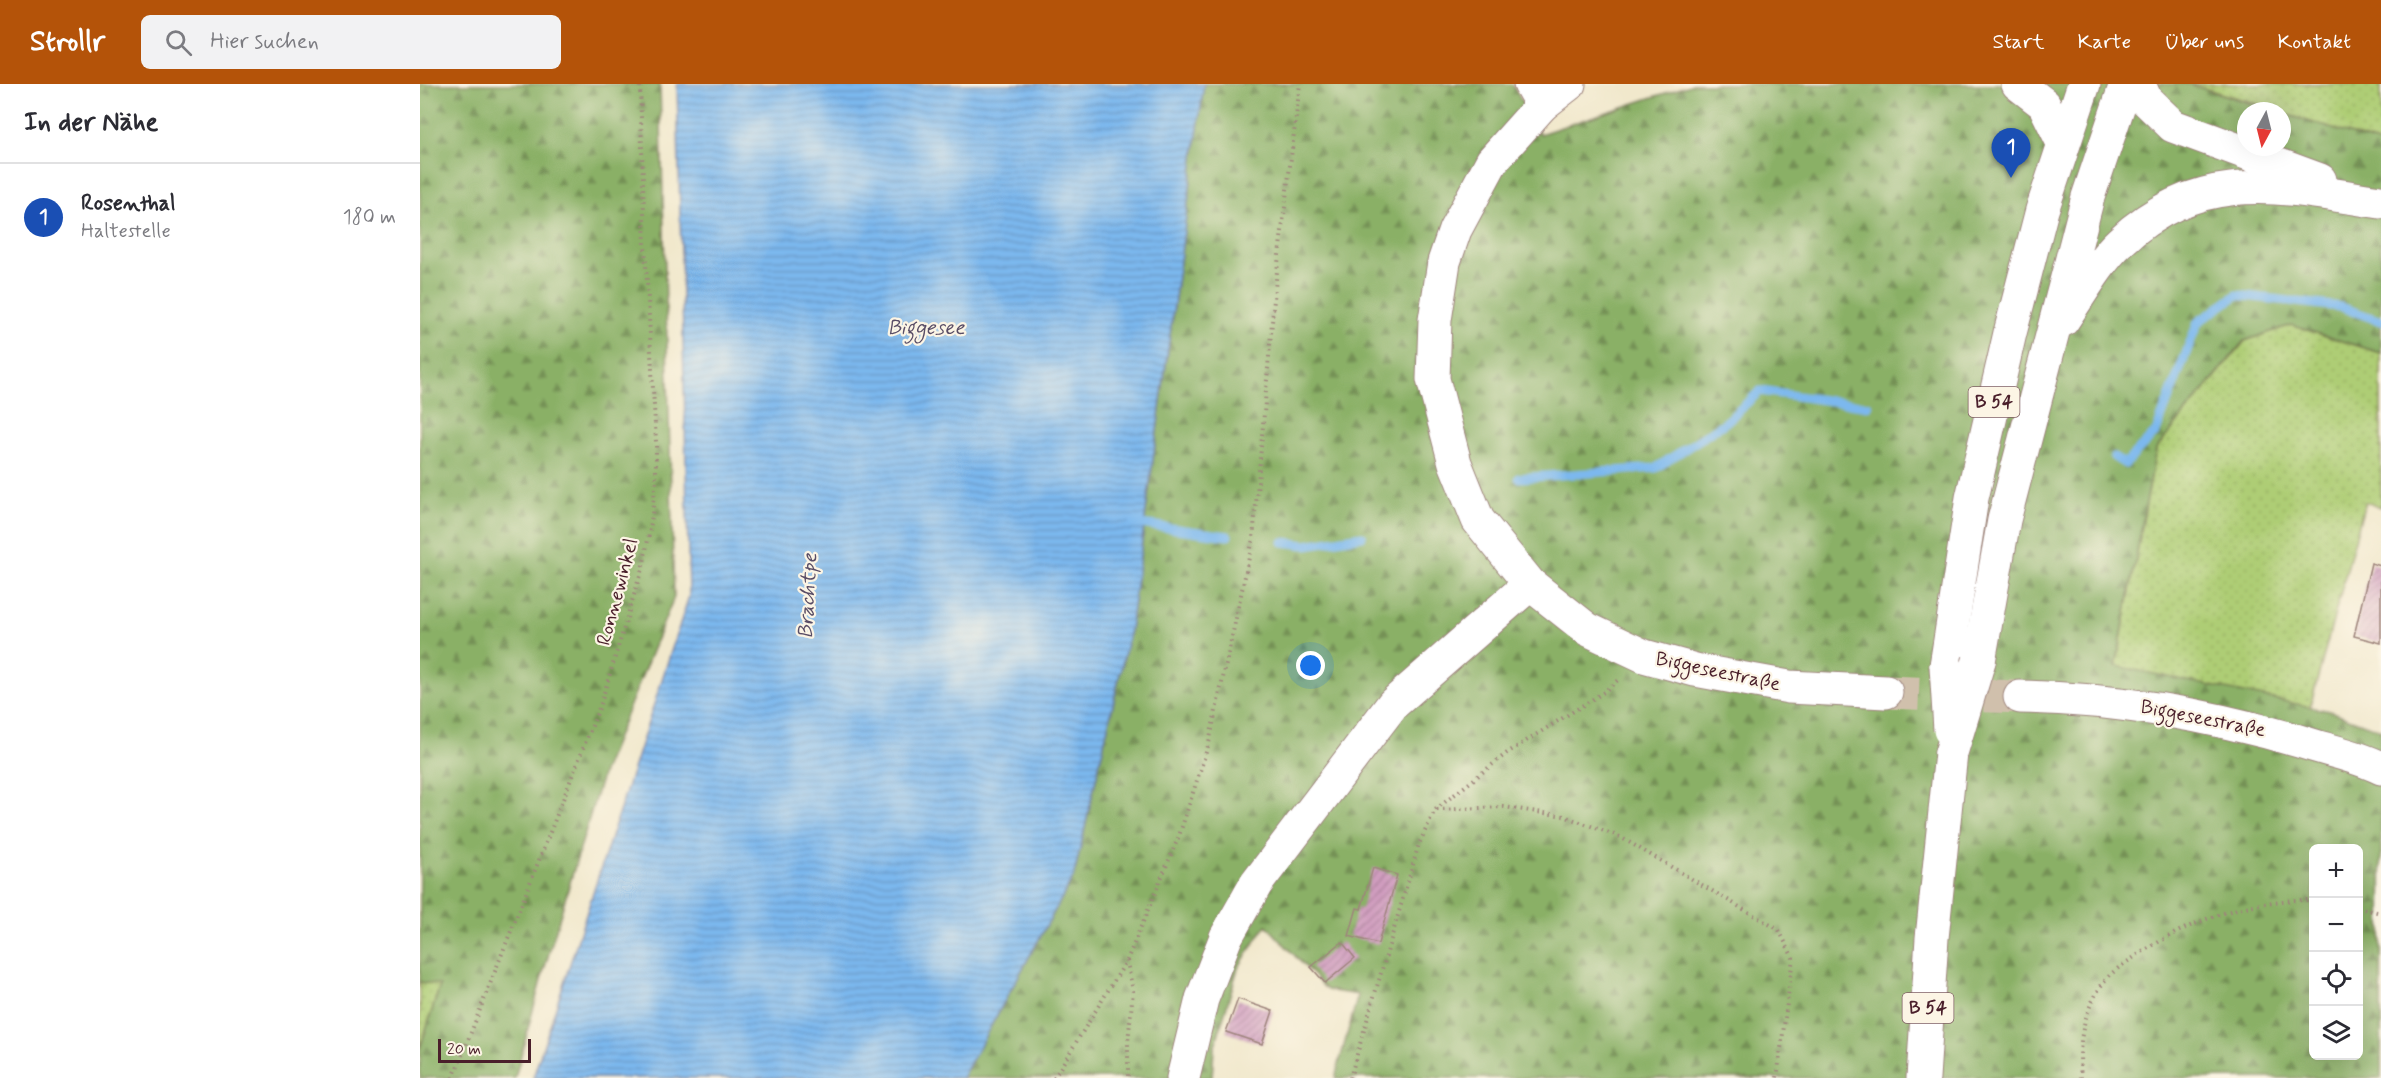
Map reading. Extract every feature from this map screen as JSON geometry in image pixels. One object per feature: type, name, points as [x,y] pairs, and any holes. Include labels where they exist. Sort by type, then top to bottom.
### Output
[{"type":"main road","name":"Biggeseestraße","points":[[1569,84],[1536,94],[1492,161],[1455,231],[1444,262],[1435,320],[1433,379],[1455,463],[1478,520],[1530,584],[1587,629],[1644,656],[1695,670],[1789,687],[1886,692]]},
{"type":"main road","points":[[2018,84],[2044,104],[2063,143]]},
{"type":"main road","name":"B 54","points":[[1923,1078],[1932,938],[1951,753],[1946,666],[1972,498],[2010,333],[2042,210],[2084,84]]},
{"type":"main road","name":"B 54","points":[[1951,753],[1979,661],[2004,520],[2052,334],[2088,197],[2126,84]]},
{"type":"main road","points":[[2139,84],[2146,100],[2173,126],[2381,202]]},
{"type":"main road","points":[[2052,334],[2118,243],[2163,209],[2220,189],[2253,186],[2293,189],[2381,202]]},
{"type":"main road","points":[[1183,1078],[1202,999],[1226,937],[1256,884],[1393,704],[1530,584]]},
{"type":"main road","name":"Biggeseestraße","points":[[2020,697],[2157,708],[2281,735],[2367,761],[2381,768]]},
{"type":"path","name":"Ronnewinkel","points":[[453,1078],[601,703],[641,572],[651,523],[656,480],[656,442],[645,246],[640,84]]},
{"type":"path","points":[[1054,1078],[1127,960],[1179,836],[1206,754],[1235,633],[1253,539],[1275,288],[1300,84]]},
{"type":"path","points":[[1350,1078],[1419,844],[1435,810],[1508,753],[1604,692],[1644,656]]},
{"type":"path","points":[[1435,810],[1504,807],[1564,816],[1620,837],[1779,930],[1793,958],[1777,1078]]},
{"type":"path","points":[[2081,1078],[2080,1036],[2088,1009],[2102,984],[2119,968],[2165,937],[2217,915],[2267,902],[2309,900]]},
{"type":"path","points":[[2363,909],[2381,913]]},
{"type":"path","points":[[1127,960],[1133,992],[1128,1042],[1128,1078]]},
{"type":"green space","points":[[420,84],[660,84],[674,597],[603,772],[541,980],[515,1078],[420,1078],[420,1049],[440,985],[420,982]]},
{"type":"green space","points":[[1204,84],[1512,84],[1540,134],[1693,84],[2189,84],[2246,102],[2237,102],[2237,156],[2291,156],[2291,116],[2381,144],[2381,353],[2291,325],[2244,341],[2156,449],[2116,666],[2330,711],[2381,730],[2381,1078],[1335,1078],[1358,995],[1327,990],[1266,925],[1238,968],[1214,1049],[1212,1078],[962,1078],[1074,876],[1130,630]]},
{"type":"green space","points":[[2189,84],[2381,84],[2381,144],[2291,116],[2291,102],[2251,102]]},
{"type":"green space","points":[[2291,325],[2381,353],[2381,507],[2365,502],[2310,707],[2116,667],[2156,449],[2245,341]]},
{"type":"green space","points":[[420,982],[440,985],[420,1049]]},
{"type":"water","name":"Biggesee","points":[[677,84],[1204,84],[1130,630],[1074,876],[962,1078],[533,1078],[689,596]]},
{"type":"building","points":[[2371,563],[2381,566],[2381,643],[2354,636]]},
{"type":"building","points":[[1373,868],[1397,875],[1378,944],[1349,936],[1357,908],[1361,909]]},
{"type":"building","points":[[1342,942],[1355,958],[1325,983],[1311,967]]},
{"type":"building","points":[[1238,999],[1273,1011],[1262,1044],[1226,1032]]},
{"type":"waterway","points":[[2114,457],[2125,464],[2156,432],[2198,322],[2237,295],[2341,307],[2381,321]]},
{"type":"waterway","points":[[1519,478],[1656,468],[1726,422],[1760,391],[1868,406]]},
{"type":"waterway","points":[[1133,523],[1228,536]]},
{"type":"waterway","points":[[1283,542],[1306,545],[1362,536]]},
{"type":"tunnel","points":[[1886,692],[2020,697]]},
{"type":"place","name":"Rosenthal","points":[[2011,178]]},
{"type":"water label","name":"Brachtpe","points":[[808,596]]}]
